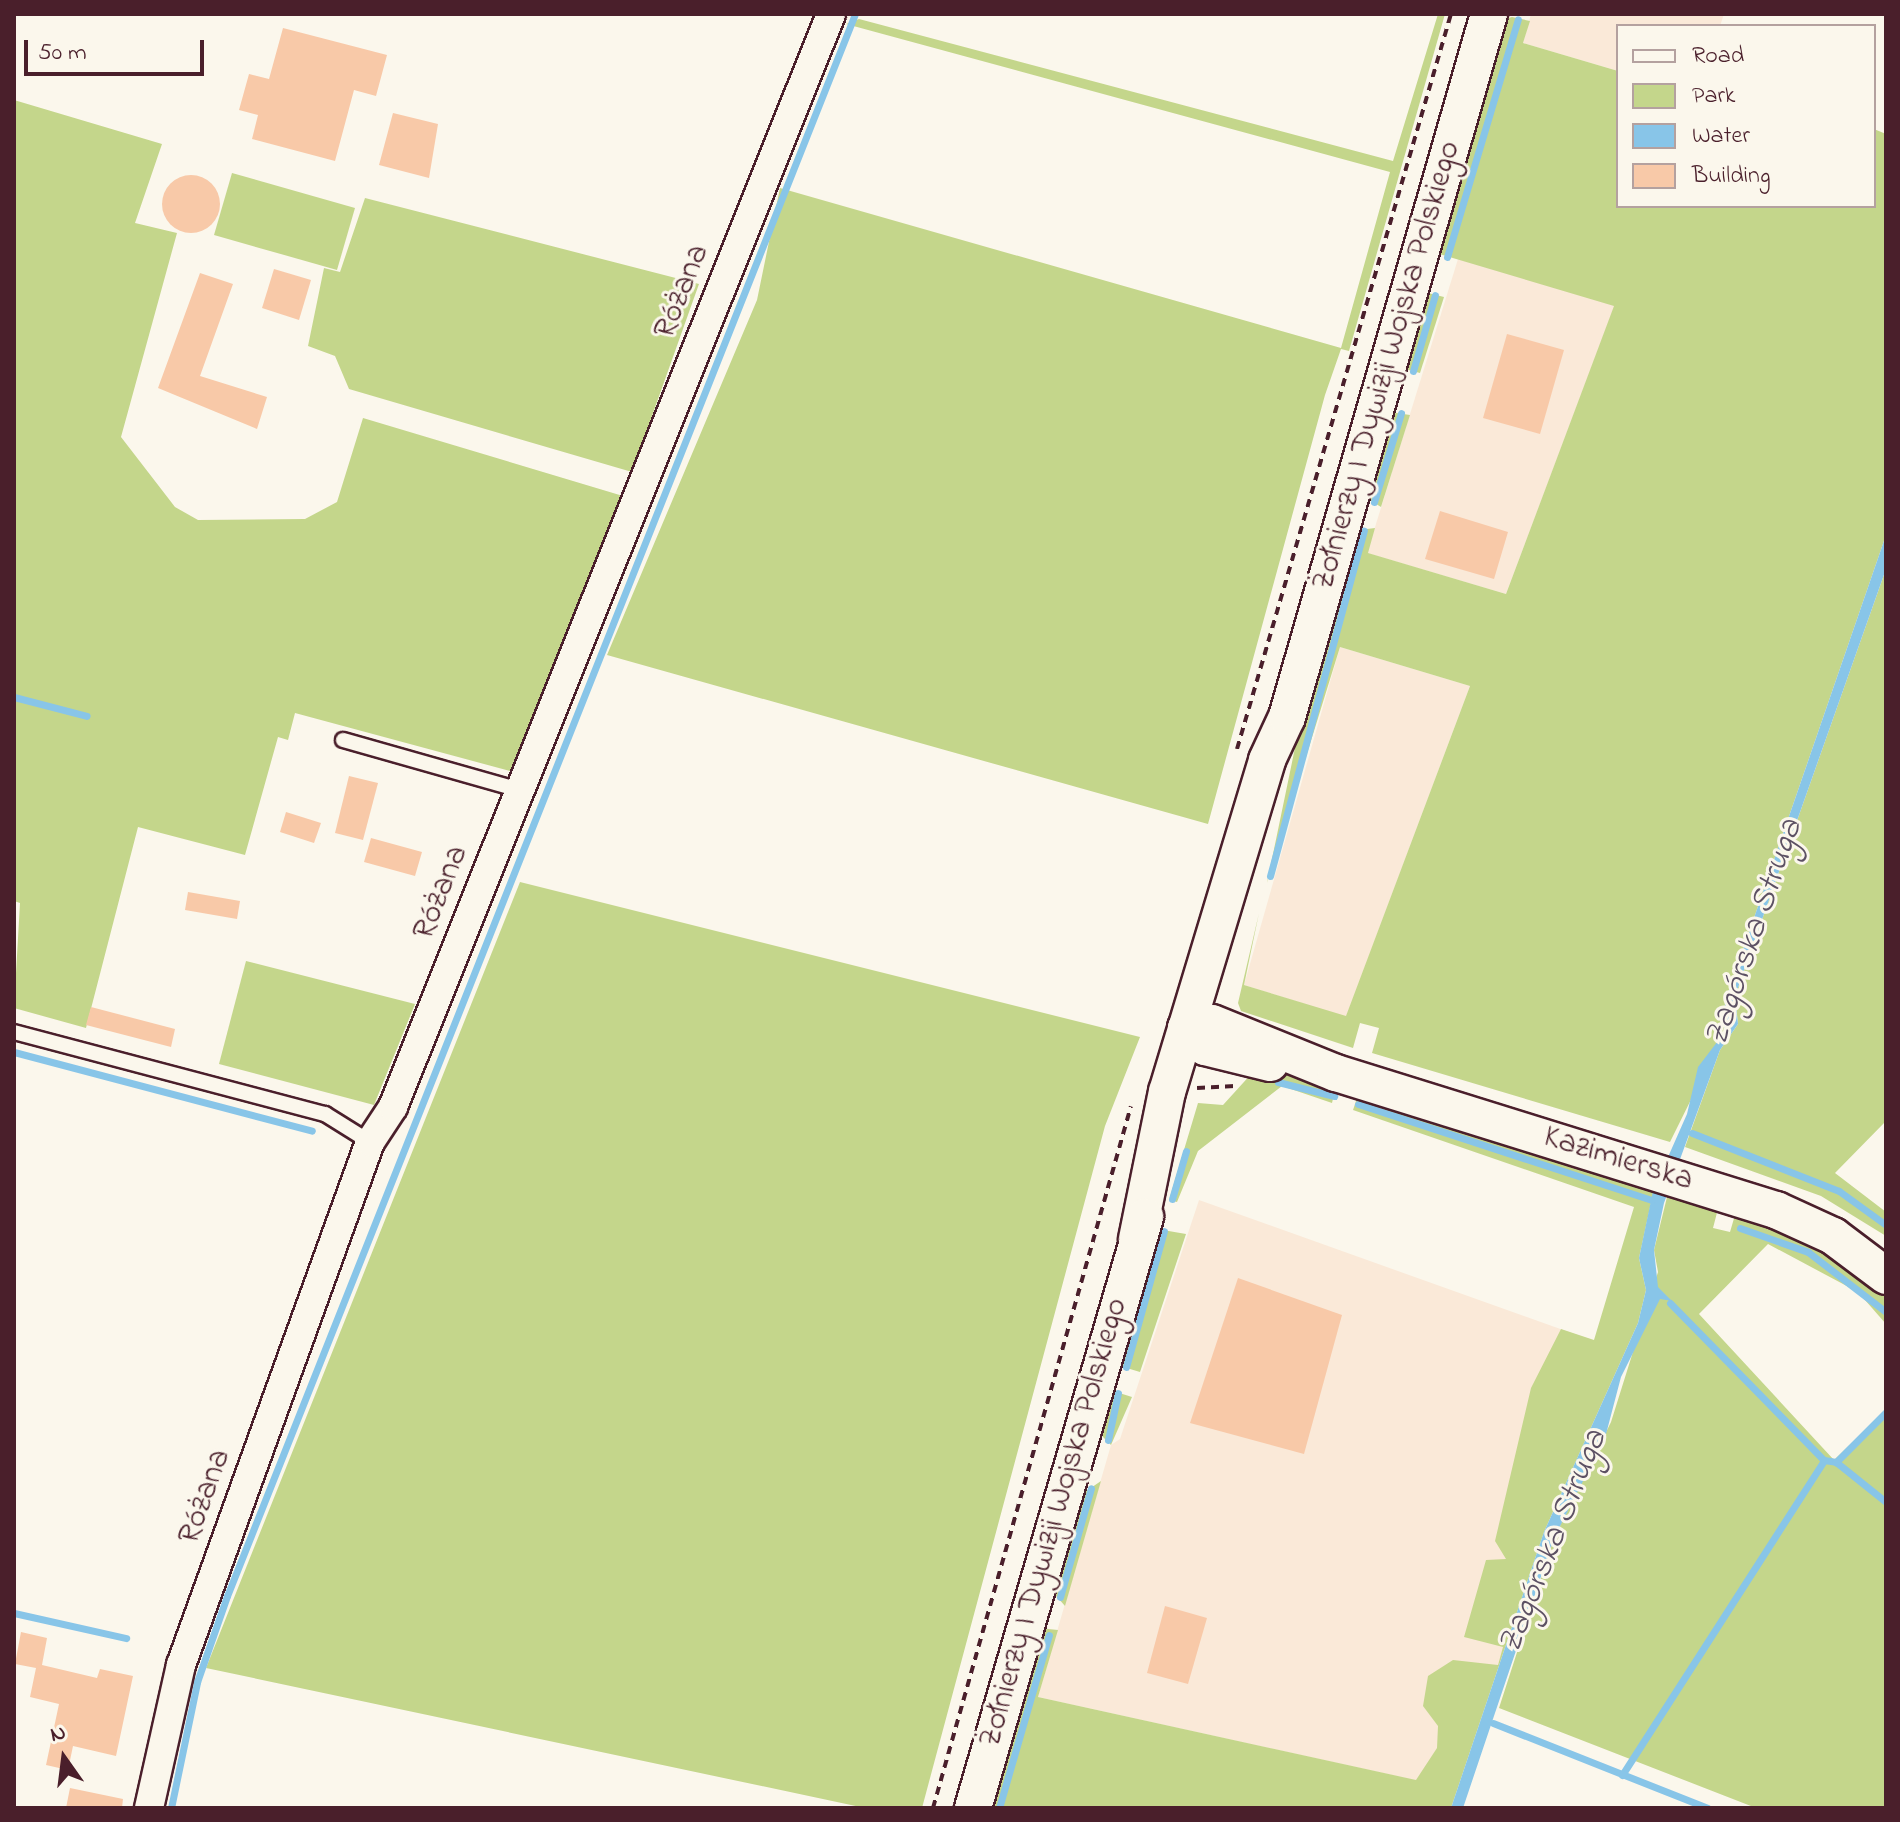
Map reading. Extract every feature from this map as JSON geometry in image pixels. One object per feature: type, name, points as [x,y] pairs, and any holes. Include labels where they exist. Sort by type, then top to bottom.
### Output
[{"type":"street","name":"Różana","points":[[149,1808],[181,1665],[370,1142],[393,1107],[831,14]]},
{"type":"street","name":"Żołnierzy I Dywizji Wojska Polskiego","points":[[973,1808],[1137,1239],[1201,1033],[1267,760],[1287,717],[1489,14]]},
{"type":"street","name":"Kazimierska","points":[[1201,1033],[1688,1182],[1805,1221],[1886,1276]]},
{"type":"lane","points":[[343,740],[520,790]]},
{"type":"lane","points":[[14,1032],[325,1114],[370,1142]]},
{"type":"shaded area","points":[[1531,14],[1724,14],[1721,24],[1616,24],[1616,70],[1523,43]]},
{"type":"shaded area","points":[[1458,259],[1615,305],[1506,594],[1367,553]]},
{"type":"shaded area","points":[[1340,647],[1470,686],[1346,1017],[1244,985]]},
{"type":"shaded area","points":[[1199,1200],[1608,1346],[1455,1789],[1038,1697],[1111,1445],[1120,1439]]},
{"type":"green space","points":[[1438,14],[1445,14],[1349,351],[1341,349],[1325,395],[1208,824],[607,655],[757,300],[780,188],[1341,348],[1390,172],[846,24],[859,19],[1393,161]]},
{"type":"green space","points":[[1512,17],[1530,21],[1523,43],[1616,70],[1616,208],[1876,208],[1876,130],[1886,134],[1886,535],[1725,1002],[1724,1033],[1670,1142],[1372,1053],[1379,1028],[1360,1023],[1353,1048],[1241,1011],[1238,1003],[1259,913],[1244,985],[1346,1016],[1470,686],[1340,647],[1267,883],[1302,714],[1359,530],[1375,528],[1368,553],[1506,594],[1614,306],[1436,253],[1501,20]]},
{"type":"green space","points":[[14,100],[162,144],[135,223],[177,233],[121,437],[175,507],[198,520],[305,519],[337,502],[363,418],[623,496],[510,771],[295,713],[288,740],[278,737],[245,855],[138,827],[86,1028],[14,1008],[20,903],[14,901]]},
{"type":"green space","points":[[232,173],[355,208],[337,270],[214,235]]},
{"type":"green space","points":[[365,198],[699,284],[632,472],[349,389],[335,356],[308,346],[324,268],[340,272]]},
{"type":"green space","points":[[1428,293],[1444,297],[1420,373],[1405,369]]},
{"type":"green space","points":[[1390,412],[1410,415],[1381,507],[1365,497]]},
{"type":"green space","points":[[1886,569],[1886,1121],[1835,1173],[1886,1212],[1886,1236],[1821,1196],[1685,1147],[1720,1050],[1738,1024],[1735,996]]},
{"type":"green space","points":[[520,882],[1140,1037],[1105,1126],[922,1808],[865,1808],[206,1668]]},
{"type":"green space","points":[[246,961],[415,1004],[374,1105],[219,1064]]},
{"type":"green space","points":[[1272,1071],[1336,1086],[1332,1103],[1282,1086],[1198,1151],[1177,1202],[1169,1200],[1198,1103],[1223,1105],[1253,1072]]},
{"type":"green space","points":[[1359,1092],[1654,1189],[1639,1258],[1646,1290],[1638,1323],[1544,1532],[1451,1808],[986,1808],[1038,1628],[1058,1630],[1038,1697],[1416,1780],[1437,1748],[1438,1726],[1423,1706],[1428,1676],[1453,1660],[1498,1665],[1503,1647],[1464,1637],[1486,1560],[1506,1559],[1495,1541],[1531,1388],[1561,1329],[1594,1340],[1634,1207],[1353,1110]]},
{"type":"green space","points":[[1668,1193],[1719,1205],[1713,1228],[1730,1232],[1735,1215],[1797,1233],[1886,1295],[1886,1324],[1858,1292],[1768,1244],[1699,1314],[1834,1460],[1886,1410],[1886,1808],[1756,1808],[1499,1708],[1554,1538],[1611,1422],[1658,1272],[1654,1250]]},
{"type":"green space","points":[[1157,1229],[1186,1234],[1140,1372],[1120,1366]]},
{"type":"green space","points":[[1113,1391],[1132,1397],[1111,1445],[1100,1434]]},
{"type":"green space","points":[[1101,1481],[1065,1606],[1050,1589],[1076,1498]]},
{"type":"water","name":"Zagórska Struga","points":[[1886,535],[1886,569],[1735,996],[1738,1024],[1720,1050],[1664,1203],[1654,1250],[1658,1287],[1672,1301],[1660,1299],[1621,1377],[1605,1438],[1554,1538],[1463,1808],[1451,1808],[1544,1532],[1638,1323],[1646,1290],[1639,1258],[1653,1191],[1687,1114],[1698,1067],[1724,1033],[1725,1002]]},
{"type":"building","points":[[283,28],[387,55],[376,96],[354,90],[335,161],[252,139],[258,115],[239,110],[249,74],[269,79]]},
{"type":"building","points":[[393,113],[438,124],[429,178],[379,165]]},
{"type":"building","points":[[191,175],[212,183],[220,204],[212,225],[191,233],[170,225],[162,204],[170,183]]},
{"type":"building","points":[[274,269],[311,280],[299,320],[262,308]]},
{"type":"building","points":[[200,273],[233,284],[200,376],[267,397],[257,429],[158,388]]},
{"type":"building","points":[[1507,334],[1564,350],[1540,434],[1483,418]]},
{"type":"building","points":[[1440,511],[1508,532],[1494,579],[1425,559]]},
{"type":"building","points":[[349,776],[378,783],[363,840],[335,833]]},
{"type":"building","points":[[286,812],[321,823],[314,843],[280,832]]},
{"type":"building","points":[[371,838],[422,852],[415,876],[364,862]]},
{"type":"building","points":[[188,892],[240,901],[237,919],[185,910]]},
{"type":"building","points":[[91,1007],[175,1029],[171,1047],[86,1025]]},
{"type":"building","points":[[1238,1278],[1342,1315],[1304,1454],[1190,1423]]},
{"type":"building","points":[[1165,1606],[1207,1618],[1188,1684],[1147,1673]]},
{"type":"building","points":[[21,1632],[47,1638],[42,1665],[97,1678],[100,1669],[133,1676],[116,1756],[73,1746],[68,1770],[46,1765],[59,1704],[30,1697],[36,1668],[15,1664]]},
{"type":"building","points":[[70,1788],[123,1799],[122,1808],[66,1808]]},
{"type":"waterway","points":[[171,1808],[197,1682],[227,1596],[855,14]]},
{"type":"waterway","points":[[1447,257],[1518,19]]},
{"type":"waterway","points":[[1413,371],[1435,295]]},
{"type":"waterway","points":[[1374,502],[1401,413]]},
{"type":"waterway","points":[[1270,876],[1364,531]]},
{"type":"waterway","points":[[14,697],[87,716]]},
{"type":"waterway","points":[[14,1052],[312,1131]]},
{"type":"waterway","points":[[1278,1082],[1334,1096]]},
{"type":"waterway","points":[[1358,1104],[1652,1200]]},
{"type":"waterway","points":[[1692,1133],[1839,1191],[1886,1225]]},
{"type":"waterway","points":[[1172,1199],[1186,1151]]},
{"type":"waterway","points":[[1740,1228],[1808,1252],[1886,1312]]},
{"type":"waterway","points":[[1126,1367],[1164,1231]]},
{"type":"waterway","points":[[1670,1303],[1824,1460],[1836,1462]]},
{"type":"waterway","points":[[1108,1440],[1118,1393]]},
{"type":"waterway","points":[[1886,1412],[1836,1462],[1886,1502]]},
{"type":"waterway","points":[[1622,1775],[1824,1460]]},
{"type":"waterway","points":[[1060,1597],[1091,1488]]},
{"type":"waterway","points":[[14,1613],[126,1638]]},
{"type":"waterway","points":[[999,1808],[1049,1635]]},
{"type":"waterway","points":[[1493,1723],[1708,1808]]}]
